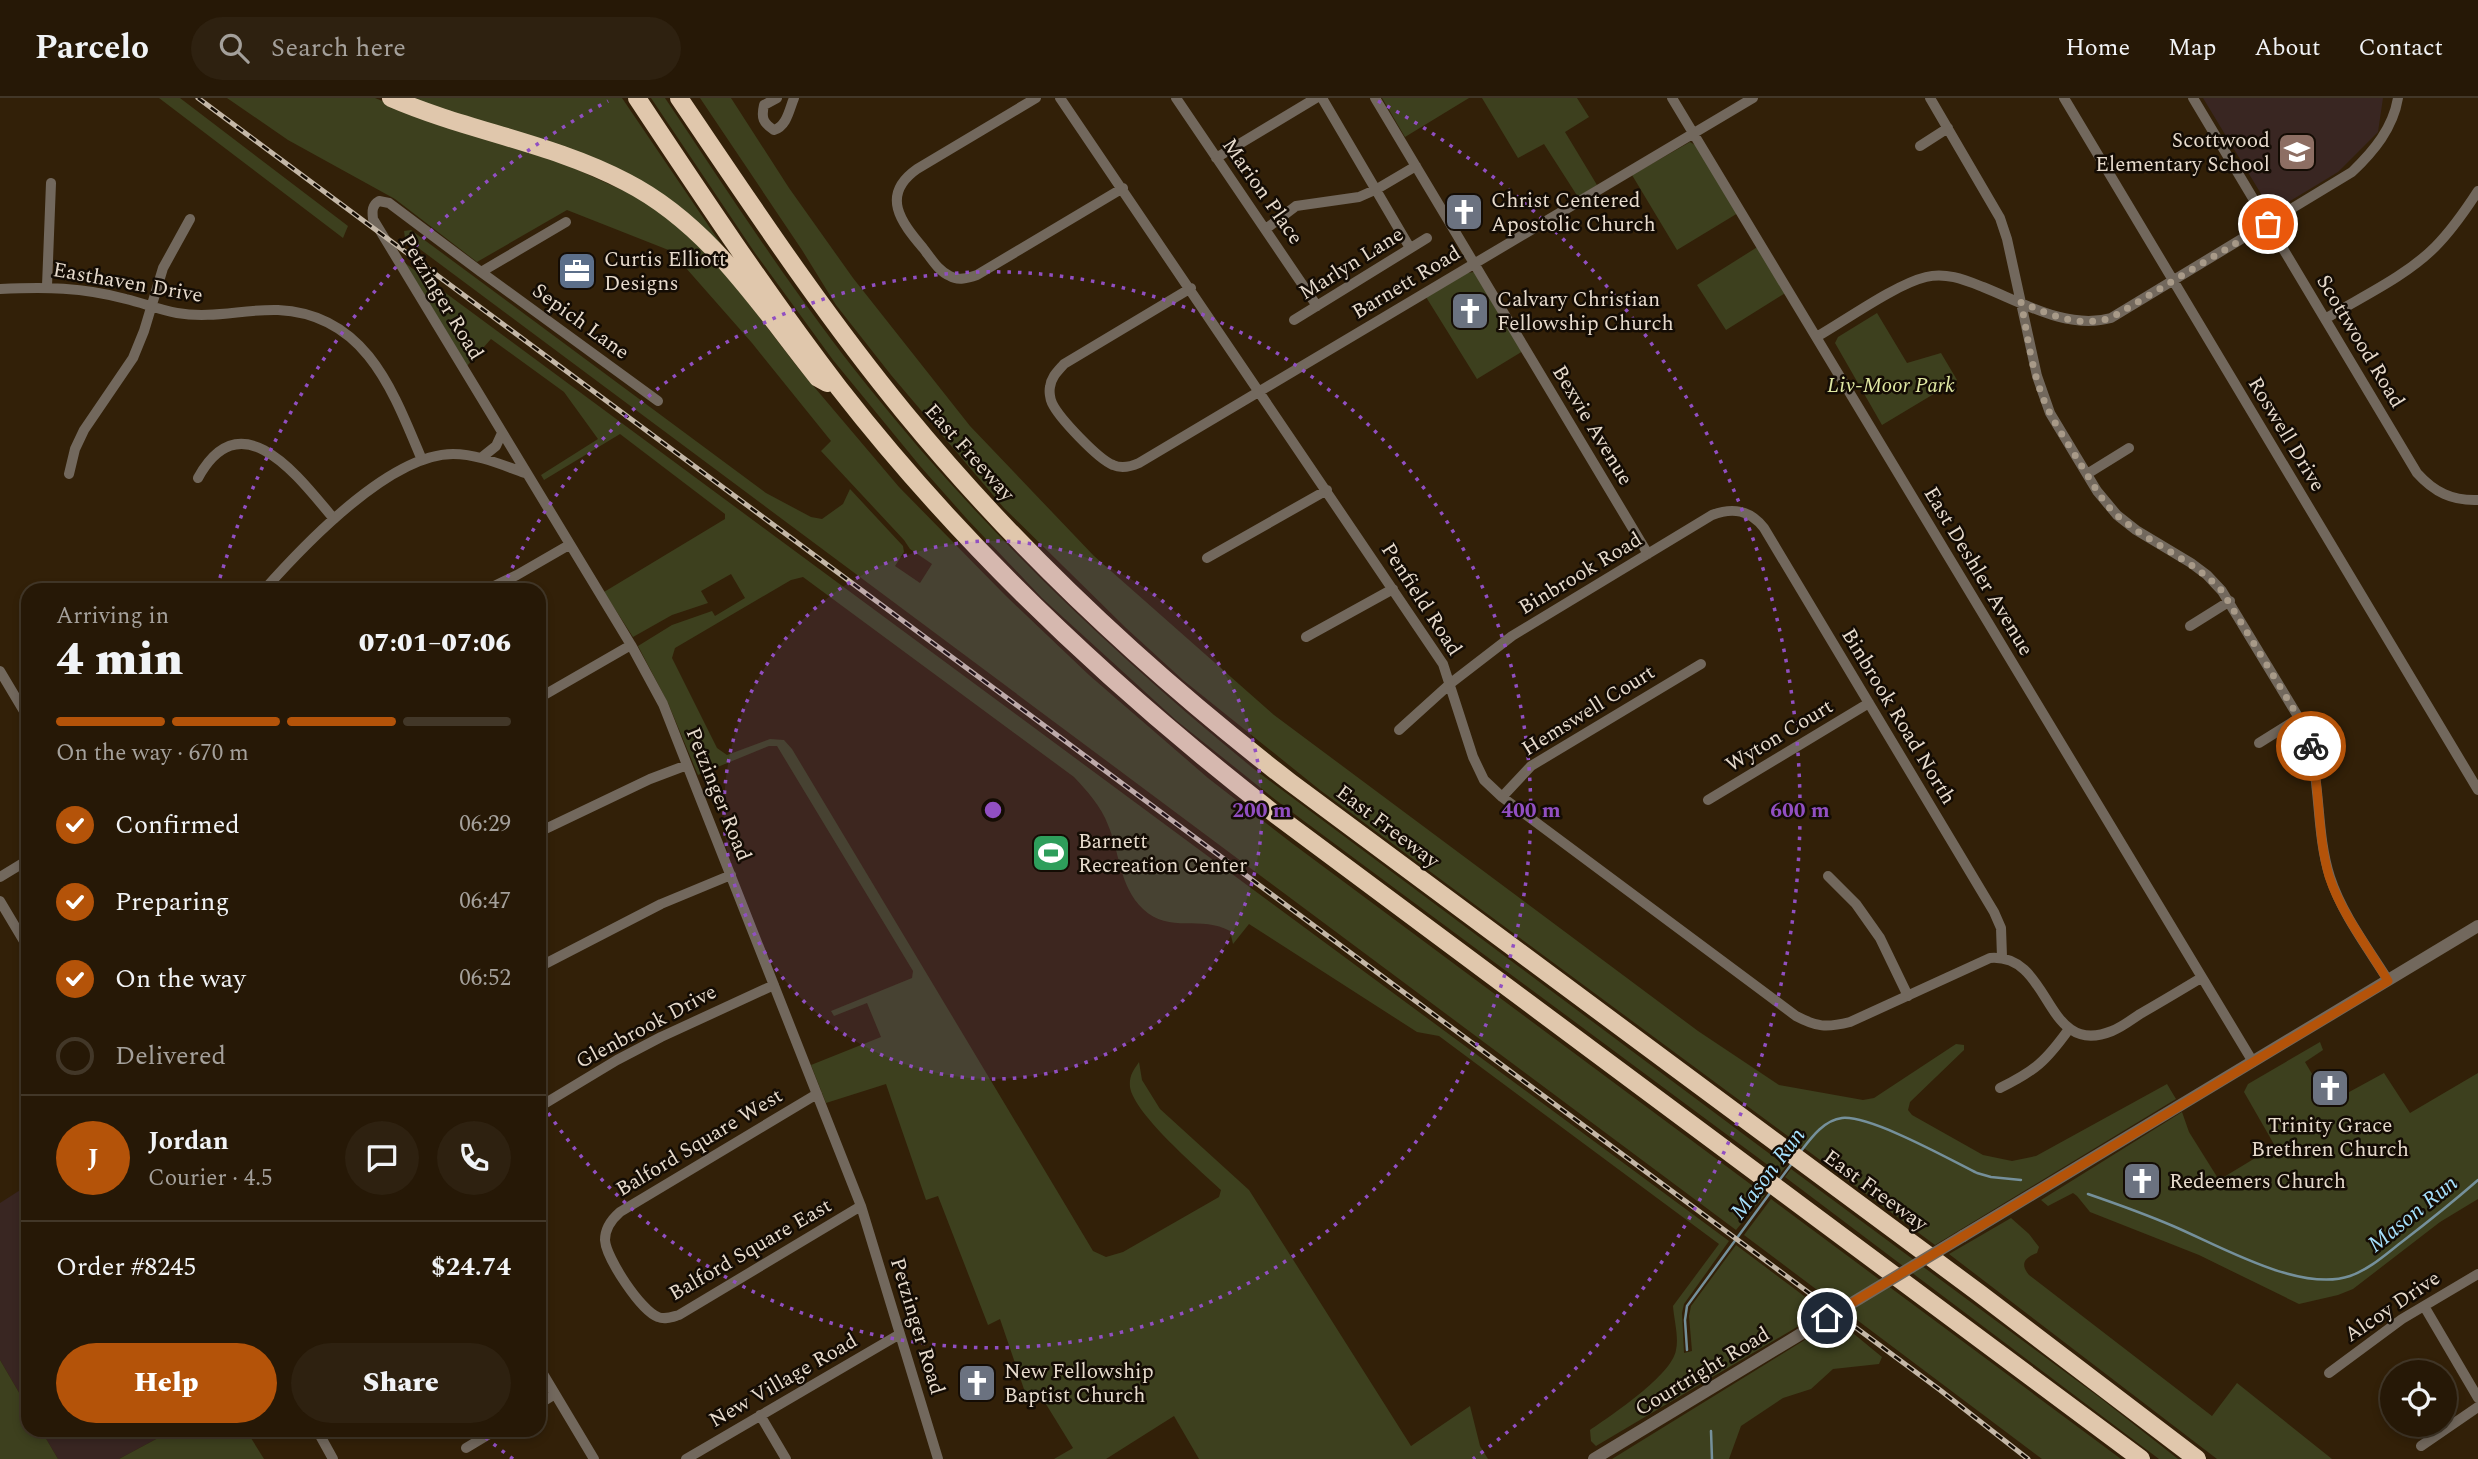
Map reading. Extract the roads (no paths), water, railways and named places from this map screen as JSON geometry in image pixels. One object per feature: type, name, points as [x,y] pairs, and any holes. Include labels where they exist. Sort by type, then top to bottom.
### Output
[{"type":"highway","points":[[391,98],[589,165],[627,182],[661,203],[692,228],[738,276],[818,379],[840,389]]},
{"type":"highway","points":[[637,98],[760,280],[840,389],[901,463],[989,559],[1082,652],[1161,723],[1276,815],[2141,1459]]},
{"type":"highway","name":"East Freeway","points":[[679,98],[802,278],[905,413],[1014,536],[1096,617],[1188,700],[1253,754],[1979,1293],[2197,1459]]},
{"type":"street","points":[[777,98],[764,106],[761,116],[766,125],[774,130],[780,128],[785,121],[794,98]]},
{"type":"street","points":[[1036,98],[910,174],[900,188],[897,197],[898,212],[905,227],[939,269],[954,278],[976,275],[1123,188]]},
{"type":"street","name":"Penfield Road","points":[[1060,98],[1443,664],[1473,757],[1484,780],[1502,797],[1796,1016],[1813,1025],[1831,1027],[1850,1022],[1908,996]]},
{"type":"street","name":"Marion Place","points":[[1176,98],[1267,228],[1317,306]]},
{"type":"street","points":[[1216,158],[1316,98]]},
{"type":"street","points":[[1322,98],[1410,248]]},
{"type":"street","name":"Bexvie Avenue","points":[[1375,98],[1648,554]]},
{"type":"street","name":"East Deshler Avenue","points":[[1672,98],[2253,1062]]},
{"type":"street","name":"Barnett Road","points":[[1191,288],[1064,364],[1055,373],[1049,386],[1051,401],[1059,413],[1112,465],[1122,467],[1139,463],[1753,98]]},
{"type":"street","points":[[1930,98],[2000,218],[2042,394],[2050,413],[2102,498],[2117,515],[2207,575],[2230,601],[2299,718],[2311,744],[2330,877],[2339,899],[2388,981]]},
{"type":"street","name":"Roswell Drive","points":[[2064,98],[2478,790]]},
{"type":"street","name":"Scottwood Road","points":[[2193,98],[2424,480],[2441,494],[2451,498],[2478,500]]},
{"type":"street","points":[[1818,337],[1904,286],[1928,276],[1955,277],[2068,321],[2100,321],[2122,312],[2340,181],[2364,161],[2388,129],[2398,98]]},
{"type":"street","points":[[1920,146],[1948,128]]},
{"type":"street","points":[[1267,228],[1296,206],[1359,197],[1416,166]]},
{"type":"street","points":[[47,286],[51,183]]},
{"type":"street","points":[[2325,319],[2401,273],[2434,249],[2460,219],[2478,191]]},
{"type":"street","name":"Petzinger Road","points":[[388,203],[379,201],[375,204],[373,219],[632,645],[663,704],[861,1206],[938,1459]]},
{"type":"street","name":"Sepich Lane","points":[[388,203],[658,401]]},
{"type":"street","points":[[69,474],[75,449],[84,430],[133,358],[163,268],[190,219]]},
{"type":"street","points":[[481,272],[566,222]]},
{"type":"street","name":"Marlyn Lane","points":[[1294,320],[1427,238]]},
{"type":"street","name":"Easthaven Drive","points":[[0,289],[47,286],[86,291],[175,313],[202,316],[257,311],[305,314],[344,332],[371,358],[383,374],[399,405],[422,460]]},
{"type":"street","points":[[481,458],[496,446],[502,433]]},
{"type":"street","points":[[198,478],[207,460],[223,449],[242,445],[256,447],[281,460],[334,519]]},
{"type":"street","points":[[2087,474],[2129,448]]},
{"type":"street","points":[[270,583],[310,540],[334,519],[392,475],[422,460],[453,454],[481,458],[526,474]]},
{"type":"street","points":[[1207,558],[1327,490]]},
{"type":"street","name":"Binbrook Road","points":[[1399,730],[1451,683],[1512,636],[1712,516],[1731,510],[1737,511]]},
{"type":"street","name":"Binbrook Road North","points":[[1737,511],[1750,514],[1764,528],[1994,912],[2001,928],[2001,957]]},
{"type":"street","points":[[500,583],[569,545]]},
{"type":"street","points":[[1306,637],[1393,589]]},
{"type":"street","points":[[2190,626],[2230,601]]},
{"type":"street","points":[[546,694],[632,645]]},
{"type":"street","name":"Hemswell Court","points":[[1502,797],[1531,766],[1701,664]]},
{"type":"street","points":[[0,671],[21,706]]},
{"type":"street","name":"Wyton Court","points":[[1708,800],[1869,703]]},
{"type":"street","points":[[2259,743],[2299,718]]},
{"type":"street","points":[[546,829],[650,779],[688,765]]},
{"type":"street","points":[[0,877],[21,864]]},
{"type":"street","points":[[546,963],[661,904],[731,875]]},
{"type":"street","points":[[1828,876],[1856,904],[1880,938],[1908,996],[1990,958],[2001,957],[2019,964],[2033,976],[2056,1016],[2069,1030],[2090,1036],[2112,1031],[2201,978]]},
{"type":"street","points":[[0,901],[21,936]]},
{"type":"street","name":"Courtright Road","points":[[1594,1459],[2478,926]]},
{"type":"street","name":"Glenbrook Drive","points":[[546,1103],[661,1037],[774,985]]},
{"type":"street","points":[[2000,1088],[2038,1067],[2050,1056],[2069,1030]]},
{"type":"street","name":"Balford Square West","points":[[657,1317],[639,1304],[609,1253],[605,1241],[612,1219],[817,1094]]},
{"type":"street","name":"Balford Square East","points":[[657,1317],[680,1315],[861,1206]]},
{"type":"street","name":"Alcoy Drive","points":[[2329,1373],[2424,1306],[2478,1273]]},
{"type":"street","points":[[2424,1306],[2478,1398]]},
{"type":"street","name":"New Village Road","points":[[686,1459],[900,1334]]},
{"type":"street","points":[[546,1379],[594,1459]]},
{"type":"street","points":[[546,1400],[555,1394]]},
{"type":"street","points":[[2421,1446],[2478,1407]]},
{"type":"street","points":[[760,1415],[786,1459]]},
{"type":"street","points":[[321,1437],[333,1459]]},
{"type":"street","points":[[466,1448],[484,1437]]},
{"type":"waterway","name":"Mason Run","points":[[1801,1151],[1818,1130],[1829,1122],[1842,1118],[1855,1119],[1890,1130],[1977,1173],[2021,1180]]},
{"type":"waterway","name":"Mason Run","points":[[1778,1182],[1793,1162]]},
{"type":"waterway","name":"Mason Run","points":[[2088,1194],[2131,1209],[2260,1265],[2284,1273],[2330,1280],[2350,1276],[2371,1265],[2478,1180]]},
{"type":"waterway","name":"Mason Run","points":[[1687,1350],[1687,1306],[1770,1193]]},
{"type":"waterway","name":"Mason Run","points":[[1711,1431],[1712,1459]]},
{"type":"railway","points":[[198,98],[1940,1390],[2028,1459]]},
{"type":"place","name":"Scottwood Elementary School","points":[[2297,152]]},
{"type":"place","name":"Christ Centered Apostolic Church","points":[[1464,212]]},
{"type":"place","name":"Curtis Elliott Designs","points":[[577,271]]},
{"type":"place","name":"Calvary Christian Fellowship Church","points":[[1470,311]]},
{"type":"place","name":"Barnett Recreation Center","points":[[1051,853]]},
{"type":"place","name":"Trinity Grace Brethren Church","points":[[2330,1088]]},
{"type":"place","name":"Redeemers Church","points":[[2142,1181]]},
{"type":"place","name":"New Fellowship Baptist Church","points":[[977,1383]]},
{"type":"park label","name":"Liv-Moor Park","points":[[1891,385]]}]
